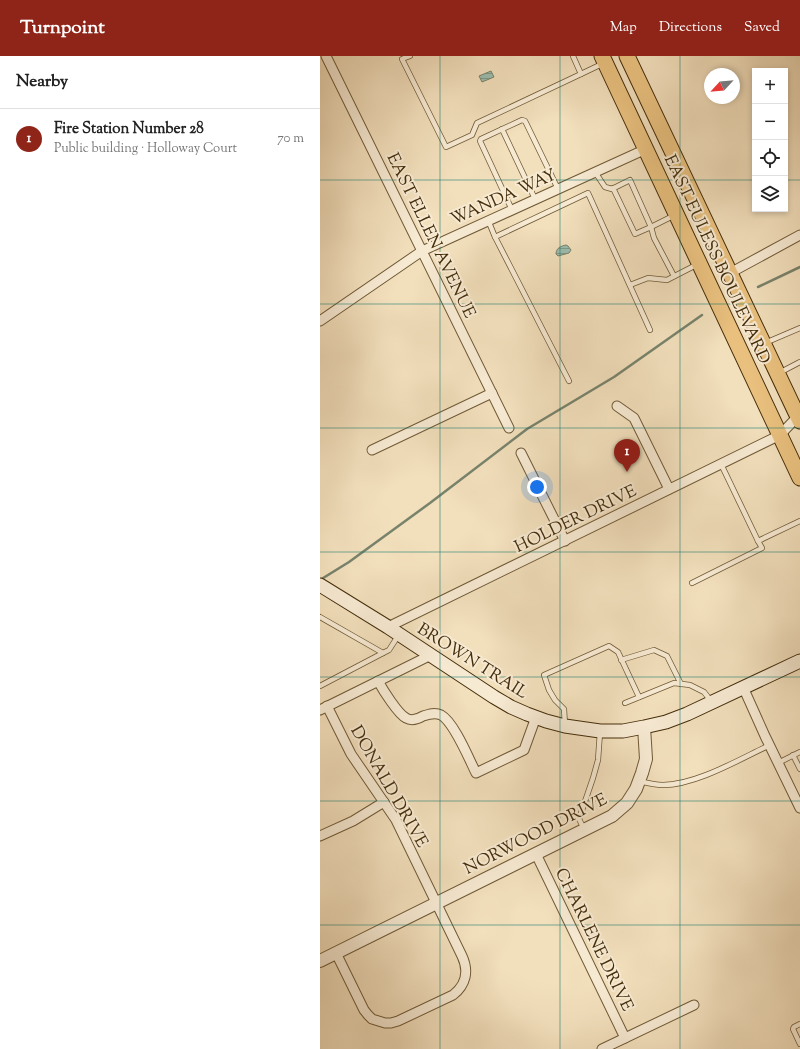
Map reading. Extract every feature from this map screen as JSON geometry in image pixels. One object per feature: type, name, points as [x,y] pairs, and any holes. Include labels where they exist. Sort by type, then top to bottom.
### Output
[{"type":"main road","name":"EAST EULESS BOULEVARD","points":[[628,56],[799,418]]},
{"type":"main road","name":"EAST EULESS BOULEVARD","points":[[604,59],[800,478]]},
{"type":"main road","name":"BROWN TRAIL","points":[[321,586],[512,707],[536,717],[565,726],[600,731],[623,731],[644,727]]},
{"type":"main road","points":[[644,727],[666,722],[687,714],[800,661]]},
{"type":"street","name":"EAST ELLEN AVENUE","points":[[326,56],[509,428]]},
{"type":"street","name":"WANDA WAY","points":[[320,321],[422,251],[646,149]]},
{"type":"street","points":[[730,273],[800,235]]},
{"type":"street","points":[[372,450],[492,393]]},
{"type":"street","points":[[617,406],[634,418],[669,489]]},
{"type":"street","name":"HOLDER DRIVE","points":[[393,631],[404,620],[780,435],[799,418]]},
{"type":"street","points":[[521,453],[565,541]]},
{"type":"street","points":[[323,708],[431,655]]},
{"type":"street","points":[[378,681],[400,714],[406,718],[414,720],[431,714],[439,714],[446,719],[457,735],[476,773],[524,750],[536,717]]},
{"type":"street","points":[[743,687],[800,808]]},
{"type":"street","name":"DONALD DRIVE","points":[[323,708],[351,754],[396,820],[462,956],[466,970],[462,985],[453,995],[398,1021],[385,1023],[372,1019],[364,1010],[336,953]]},
{"type":"street","name":"NORWOOD DRIVE","points":[[320,961],[612,816],[627,803],[636,789],[642,773],[646,758],[644,727]]},
{"type":"street","points":[[320,836],[353,821],[384,802]]},
{"type":"street","name":"CHARLENE DRIVE","points":[[536,854],[625,1038]]},
{"type":"street","points":[[602,1049],[694,1005]]},
{"type":"lane","points":[[410,56],[402,59],[446,147],[472,135],[476,123],[581,74],[604,59]]},
{"type":"lane","points":[[573,56],[581,74]]},
{"type":"lane","points":[[512,210],[480,141],[481,139],[502,129],[522,120],[525,121],[558,189]]},
{"type":"lane","points":[[502,129],[535,199]]},
{"type":"lane","points":[[595,172],[605,187],[612,189],[630,180],[651,227],[654,238],[674,276]]},
{"type":"lane","points":[[613,188],[635,234],[676,215]]},
{"type":"lane","points":[[496,236],[588,193],[650,330]]},
{"type":"lane","points":[[488,220],[569,381]]},
{"type":"lane","points":[[630,285],[648,278],[667,280],[699,263]]},
{"type":"lane","points":[[763,344],[800,328]]},
{"type":"lane","points":[[778,374],[800,362]]},
{"type":"lane","points":[[692,583],[762,548],[721,464]]},
{"type":"lane","points":[[758,541],[800,521]]},
{"type":"lane","points":[[320,617],[383,653]]},
{"type":"lane","points":[[320,686],[389,650],[393,631]]},
{"type":"lane","points":[[565,726],[564,709],[555,700],[549,690],[544,675],[609,646],[618,652],[639,697]]},
{"type":"lane","points":[[621,660],[654,650],[667,656],[682,684]]},
{"type":"lane","points":[[625,702],[674,683],[690,685],[704,692],[712,702]]},
{"type":"lane","points":[[584,830],[579,818],[594,778],[598,760],[600,731]]},
{"type":"lane","points":[[639,781],[662,785],[672,785],[690,781],[714,772],[770,745]]},
{"type":"lane","points":[[778,763],[800,752]]},
{"type":"lane","points":[[793,755],[800,769]]},
{"type":"lane","points":[[800,1024],[793,1029],[800,1044]]},
{"type":"shaded area","points":[[491,71],[494,77],[482,82],[479,76]]},
{"type":"shaded area","points":[[566,245],[571,250],[569,253],[558,256],[556,252],[558,249]]},
{"type":"waterway","points":[[758,287],[800,267]]},
{"type":"waterway","points":[[320,580],[349,562],[430,503],[527,429],[614,377],[702,315]]},
{"type":"place","name":"Fire Station Number 28","points":[[627,472]]}]
